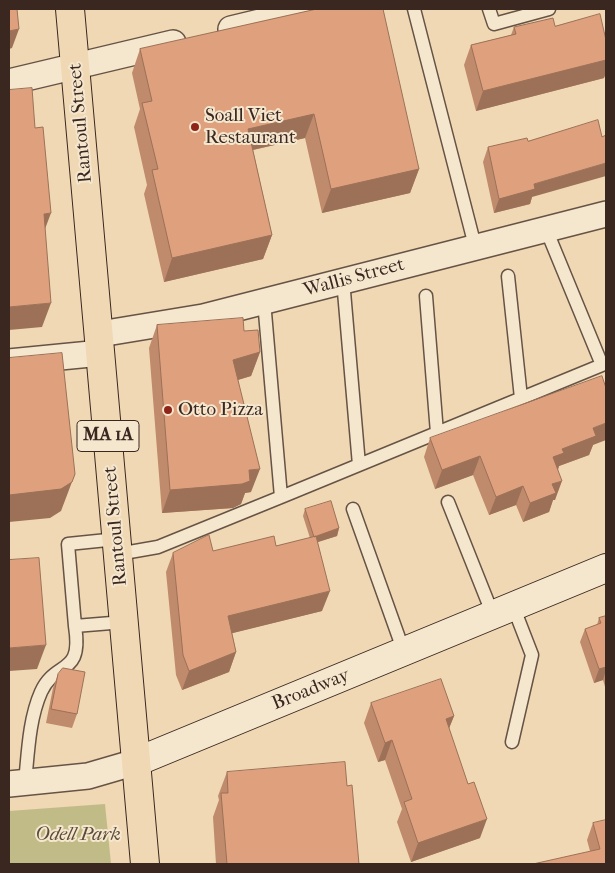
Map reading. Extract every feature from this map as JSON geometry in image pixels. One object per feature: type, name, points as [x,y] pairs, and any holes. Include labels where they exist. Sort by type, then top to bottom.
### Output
[{"type":"highway","name":"Rantoul Street","points":[[70,9],[146,864]]},
{"type":"street","points":[[9,82],[314,9]]},
{"type":"street","name":"Wallis Street","points":[[9,362],[100,343],[606,214]]},
{"type":"street","name":"Broadway","points":[[17,784],[88,776],[136,762],[606,568]]},
{"type":"lane","points":[[414,9],[475,246]]},
{"type":"lane","points":[[489,9],[494,24],[549,9]]},
{"type":"lane","points":[[17,784],[41,692],[49,678],[68,667],[78,647],[68,544],[158,547],[602,365],[546,229]]},
{"type":"lane","points":[[508,276],[521,398]]},
{"type":"lane","points":[[343,280],[359,465]]},
{"type":"lane","points":[[426,296],[437,433]]},
{"type":"lane","points":[[264,301],[281,497]]},
{"type":"lane","points":[[448,502],[503,611],[532,655],[512,742]]},
{"type":"lane","points":[[353,509],[404,652]]},
{"type":"lane","points":[[75,626],[124,622]]},
{"type":"green space","name":"Odell Park","points":[[105,804],[111,864],[9,864],[9,811]]},
{"type":"building","points":[[9,9],[17,9],[19,29],[9,31]]},
{"type":"building","points":[[317,9],[383,9],[419,169],[331,189],[314,114],[248,129],[272,235],[172,258],[152,170],[158,169],[142,103],[152,101],[140,49]]},
{"type":"building","points":[[600,14],[606,40],[606,60],[483,91],[471,45],[516,34],[514,27],[553,18],[555,26]]},
{"type":"building","points":[[32,88],[35,128],[43,127],[51,213],[44,214],[51,303],[9,307],[9,90]]},
{"type":"building","points":[[598,120],[602,137],[606,135],[606,163],[534,184],[535,189],[499,199],[488,147],[527,138],[528,141]]},
{"type":"building","points":[[243,318],[244,331],[258,330],[260,352],[233,360],[260,469],[249,470],[250,481],[242,484],[170,490],[157,325]]},
{"type":"building","points":[[62,353],[75,474],[72,482],[61,489],[9,495],[9,358]]},
{"type":"building","points":[[602,376],[606,388],[606,423],[593,428],[596,436],[562,449],[564,453],[553,457],[562,481],[552,484],[556,493],[530,503],[523,486],[496,497],[480,456],[442,470],[430,438]]},
{"type":"building","points":[[331,501],[339,528],[314,537],[305,509]]},
{"type":"building","points":[[209,535],[213,551],[274,536],[276,546],[316,536],[330,591],[228,616],[236,652],[189,671],[183,655],[173,553]]},
{"type":"building","points":[[39,558],[46,645],[9,648],[9,560]]},
{"type":"building","points":[[606,616],[606,667],[599,669],[585,629],[601,623],[599,618]]},
{"type":"building","points":[[63,668],[85,672],[77,714],[51,709],[58,674]]},
{"type":"building","points":[[441,679],[454,716],[446,719],[468,784],[474,782],[487,819],[418,843],[404,802],[412,799],[392,740],[385,743],[371,703]]},
{"type":"building","points":[[345,762],[347,786],[352,785],[359,864],[227,864],[221,793],[228,793],[227,772]]},
{"type":"building","points":[[606,820],[606,864],[533,864],[600,849],[593,823]]},
{"type":"place","name":"Soall Viet Restaurant","points":[[195,127]]},
{"type":"place","name":"Otto Pizza","points":[[168,410]]}]
